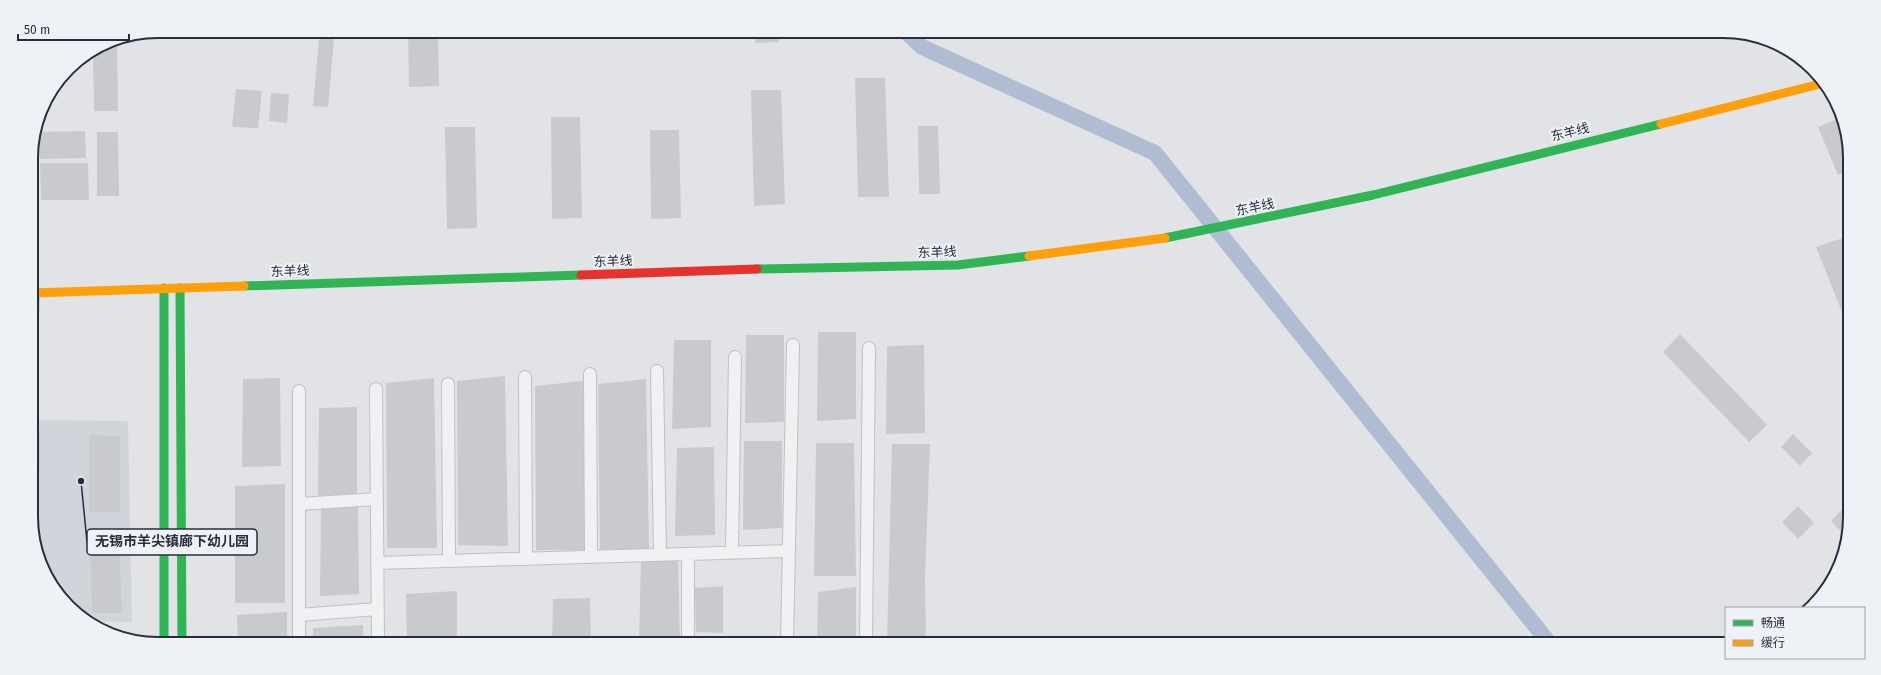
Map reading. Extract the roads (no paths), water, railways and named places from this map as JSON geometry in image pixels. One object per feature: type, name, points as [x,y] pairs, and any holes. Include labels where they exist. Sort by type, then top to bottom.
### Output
[{"type":"main road","name":"东羊线","points":[[38,293],[766,268],[958,265],[1180,236],[1373,195],[1817,84]]},
{"type":"main road","points":[[164,288],[164,637]]},
{"type":"main road","points":[[180,288],[182,637]]},
{"type":"street","points":[[787,637],[793,345]]},
{"type":"street","points":[[866,637],[869,348]]},
{"type":"street","points":[[732,552],[735,357]]},
{"type":"street","points":[[657,371],[660,554]]},
{"type":"street","points":[[590,374],[591,557]]},
{"type":"street","points":[[525,377],[526,559]]},
{"type":"street","points":[[448,384],[449,561]]},
{"type":"street","points":[[376,389],[378,637]]},
{"type":"street","points":[[299,391],[299,637]]},
{"type":"street","points":[[299,504],[377,499]]},
{"type":"street","points":[[377,564],[789,551]]},
{"type":"street","points":[[688,554],[688,637]]},
{"type":"street","points":[[299,615],[377,609]]},
{"type":"waterway","points":[[912,38],[922,47],[1155,153],[1544,637]]},
{"type":"place","name":"无锡市羊尖镇廊下幼儿园","points":[[81,481]]}]
